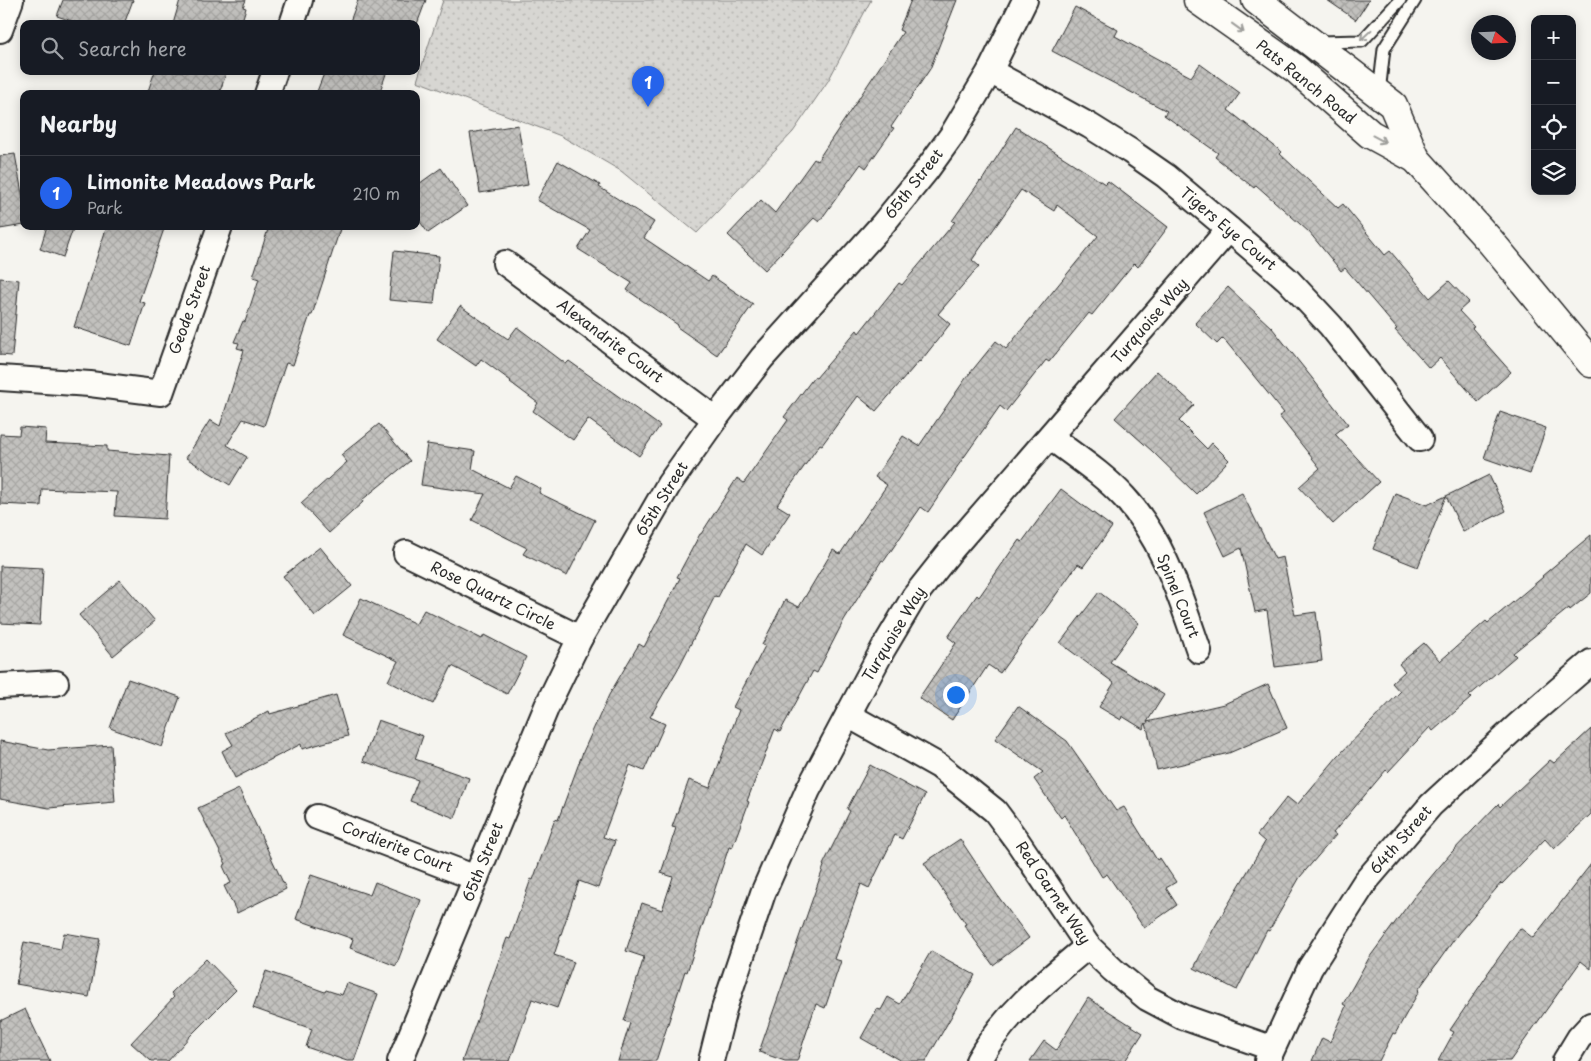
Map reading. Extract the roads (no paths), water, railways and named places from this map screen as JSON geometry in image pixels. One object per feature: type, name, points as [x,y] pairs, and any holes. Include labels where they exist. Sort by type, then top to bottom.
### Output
[{"type":"street","points":[[0,30],[11,0]]},
{"type":"street","points":[[293,20],[300,0]]},
{"type":"street","name":"65th Street","points":[[400,1061],[547,706],[580,638],[669,484],[715,419],[762,358],[882,225],[926,171],[952,135],[990,71],[1026,0]]},
{"type":"street","name":"Pats Ranch Road","points":[[1198,0],[1296,69],[1370,134],[1416,159]]},
{"type":"street","name":"Pats Ranch Road","points":[[1256,0],[1393,105],[1416,159],[1491,242],[1591,363]]},
{"type":"street","name":"Tigers Eye Court","points":[[990,71],[1090,126],[1130,151],[1166,176],[1229,229],[1288,280],[1330,326],[1420,439]]},
{"type":"street","points":[[268,90],[274,75]]},
{"type":"street","name":"Turquoise Way","points":[[711,1061],[724,1008],[763,893],[808,790],[883,649],[914,597],[952,549],[1229,229]]},
{"type":"street","name":"Geode Street","points":[[0,378],[90,384],[160,393],[219,230]]},
{"type":"street","name":"Alexandrite Court","points":[[506,263],[715,419]]},
{"type":"street","name":"Spinel Court","points":[[1050,437],[1099,473],[1124,498],[1147,526],[1170,569],[1199,651]]},
{"type":"street","name":"Rose Quartz Circle","points":[[406,553],[580,638]]},
{"type":"street","name":"64th Street","points":[[1269,1054],[1310,968],[1364,882],[1431,805],[1519,724],[1591,662]]},
{"type":"street","points":[[0,686],[56,683]]},
{"type":"street","name":"Red Garnet Way","points":[[848,715],[939,766],[995,812],[1018,842],[1088,946],[1112,970],[1154,1002],[1183,1017],[1269,1054]]},
{"type":"street","name":"Cordierite Court","points":[[317,816],[476,878]]},
{"type":"street","points":[[978,1061],[986,1046],[1012,1014],[1042,984],[1088,946]]},
{"type":"street","points":[[1564,1061],[1579,1038],[1591,1025]]},
{"type":"lane","points":[[1312,42],[1362,41],[1400,0]]},
{"type":"lane","points":[[1379,94],[1384,49],[1415,0]]},
{"type":"place","name":"Limonite Meadows Park","points":[[648,107]]}]
